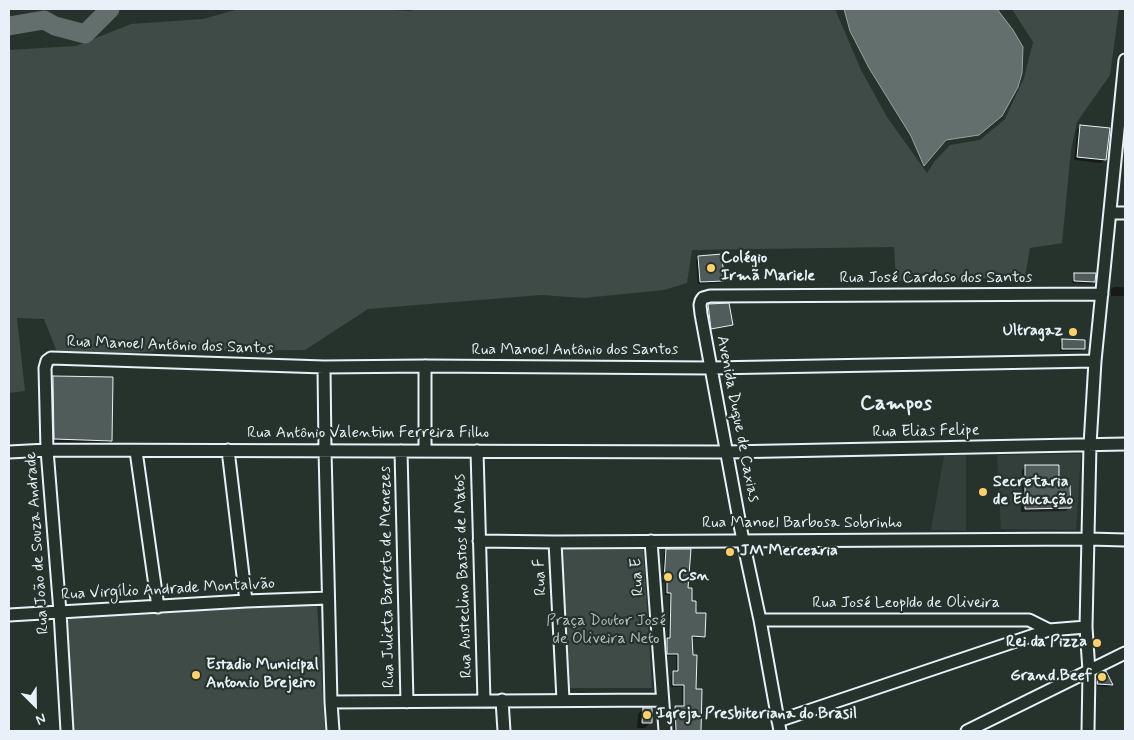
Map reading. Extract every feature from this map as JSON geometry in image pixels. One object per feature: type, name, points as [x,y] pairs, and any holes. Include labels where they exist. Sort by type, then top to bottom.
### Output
[{"type":"street","points":[[1088,731],[1089,671],[1086,627],[1090,445],[1095,361],[1125,60]]},
{"type":"street","points":[[1110,213],[1125,213]]},
{"type":"street","name":"Rua José Cardoso dos Santos","points":[[710,296],[1102,294]]},
{"type":"street","name":"Avenida Duque de Caxias","points":[[710,296],[703,298],[700,305],[779,726]]},
{"type":"street","name":"Rua João de Souza Andrade","points":[[54,358],[51,358],[44,368],[47,450],[67,731]]},
{"type":"street","name":"Rua Manoel Antônio dos Santos","points":[[54,358],[324,367],[711,368],[1095,361]]},
{"type":"street","points":[[424,366],[425,451]]},
{"type":"street","points":[[324,367],[328,598],[333,731]]},
{"type":"street","name":"Rua Elias Felipe","points":[[727,452],[1125,444]]},
{"type":"street","name":"Rua Antônio Valentim Ferreira Filho","points":[[9,452],[47,450],[727,452]]},
{"type":"street","points":[[228,450],[246,602]]},
{"type":"street","points":[[136,451],[158,607]]},
{"type":"street","name":"Rua Julieta Barreto de Menezes","points":[[401,451],[407,702]]},
{"type":"street","name":"Rua Austeclino Bastos de Matos","points":[[477,451],[484,701]]},
{"type":"street","name":"Rua Manoel Barbosa Sobrinho","points":[[479,541],[1089,538],[1125,540]]},
{"type":"street","name":"Rua E","points":[[651,541],[665,731]]},
{"type":"street","name":"Rua F","points":[[555,542],[563,700]]},
{"type":"street","name":"Rua Virgílio Andrade Montalvão","points":[[9,615],[328,598]]},
{"type":"street","name":"Rua José Leopldo de Oliveira","points":[[760,620],[1029,620],[1049,630]]},
{"type":"street","points":[[779,726],[1049,630],[1086,627]]},
{"type":"street","points":[[967,731],[1125,653]]},
{"type":"street","points":[[502,700],[504,731]]},
{"type":"street","points":[[331,702],[662,700]]},
{"type":"shaded area","points":[[844,9],[997,9],[1023,47],[1022,73],[1018,87],[1002,116],[979,135],[946,140],[924,166],[911,136],[869,68],[850,31]]},
{"type":"shaded area","points":[[1081,454],[1076,530],[1001,529],[997,455]]},
{"type":"shaded area","points":[[966,455],[966,531],[931,530],[944,456]]},
{"type":"green space","points":[[239,9],[376,9],[410,11],[417,9],[835,9],[861,70],[887,117],[927,173],[934,162],[950,145],[980,140],[1005,119],[1024,78],[1033,42],[1012,9],[1119,9],[1110,75],[1077,122],[1071,150],[1062,243],[1030,248],[1025,277],[896,281],[894,247],[692,250],[687,283],[664,290],[584,298],[541,295],[368,309],[305,350],[159,351],[59,357],[44,319],[17,318],[25,391],[9,393],[9,50],[76,46],[131,24],[203,19]]},
{"type":"green space","name":"Praça Doutor José de Oliveira Neto","points":[[643,545],[652,688],[566,688],[561,547]]},
{"type":"green space","name":"Estadio Municipal Antonio Brejeiro","points":[[317,604],[325,731],[74,731],[67,618]]},
{"type":"building","points":[[1080,125],[1110,128],[1106,160],[1077,157]]},
{"type":"building","name":"Colégio Irmã Mariele","points":[[722,254],[724,281],[700,282],[698,256]]},
{"type":"building","points":[[1074,273],[1096,273],[1095,282],[1074,281]]},
{"type":"building","points":[[729,303],[733,325],[711,329],[708,304]]},
{"type":"building","points":[[1062,339],[1085,340],[1085,349],[1062,349]]},
{"type":"building","points":[[53,376],[113,377],[112,441],[54,439]]},
{"type":"building","points":[[1025,465],[1059,465],[1059,485],[1070,485],[1071,508],[1025,509]]},
{"type":"building","points":[[666,549],[691,549],[688,588],[692,588],[692,601],[696,601],[696,613],[706,613],[705,637],[692,636],[693,655],[697,655],[696,689],[702,689],[701,731],[676,731],[675,706],[684,706],[684,685],[673,685],[673,671],[678,671],[678,654],[667,654],[667,638],[670,638],[671,593],[667,593],[667,580],[664,580]]},
{"type":"building","points":[[1106,671],[1113,685],[1097,684],[1099,674]]},
{"type":"building","name":"Igreja Presbiteriana do Brasil","points":[[643,708],[652,708],[652,723],[642,723]]},
{"type":"waterway","points":[[9,26],[44,20],[55,26],[85,34],[110,9]]},
{"type":"place","name":"Colégio Irmã Mariele","points":[[711,268]]},
{"type":"place","name":"Ultragaz","points":[[1073,332]]},
{"type":"place","name":"Secretaria de Educação","points":[[983,492]]},
{"type":"place","name":"JM Mercearia","points":[[730,552]]},
{"type":"place","name":"Csn","points":[[668,577]]},
{"type":"place","name":"Rei da Pizza","points":[[1097,643]]},
{"type":"place","name":"Estadio Municipal Antonio Brejeiro","points":[[196,675]]},
{"type":"place","name":"Grand Beef","points":[[1102,677]]},
{"type":"place","name":"Igreja Presbiteriana do Brasil","points":[[647,715]]},
{"type":"district","name":"Campos","points":[[896,405]]}]
